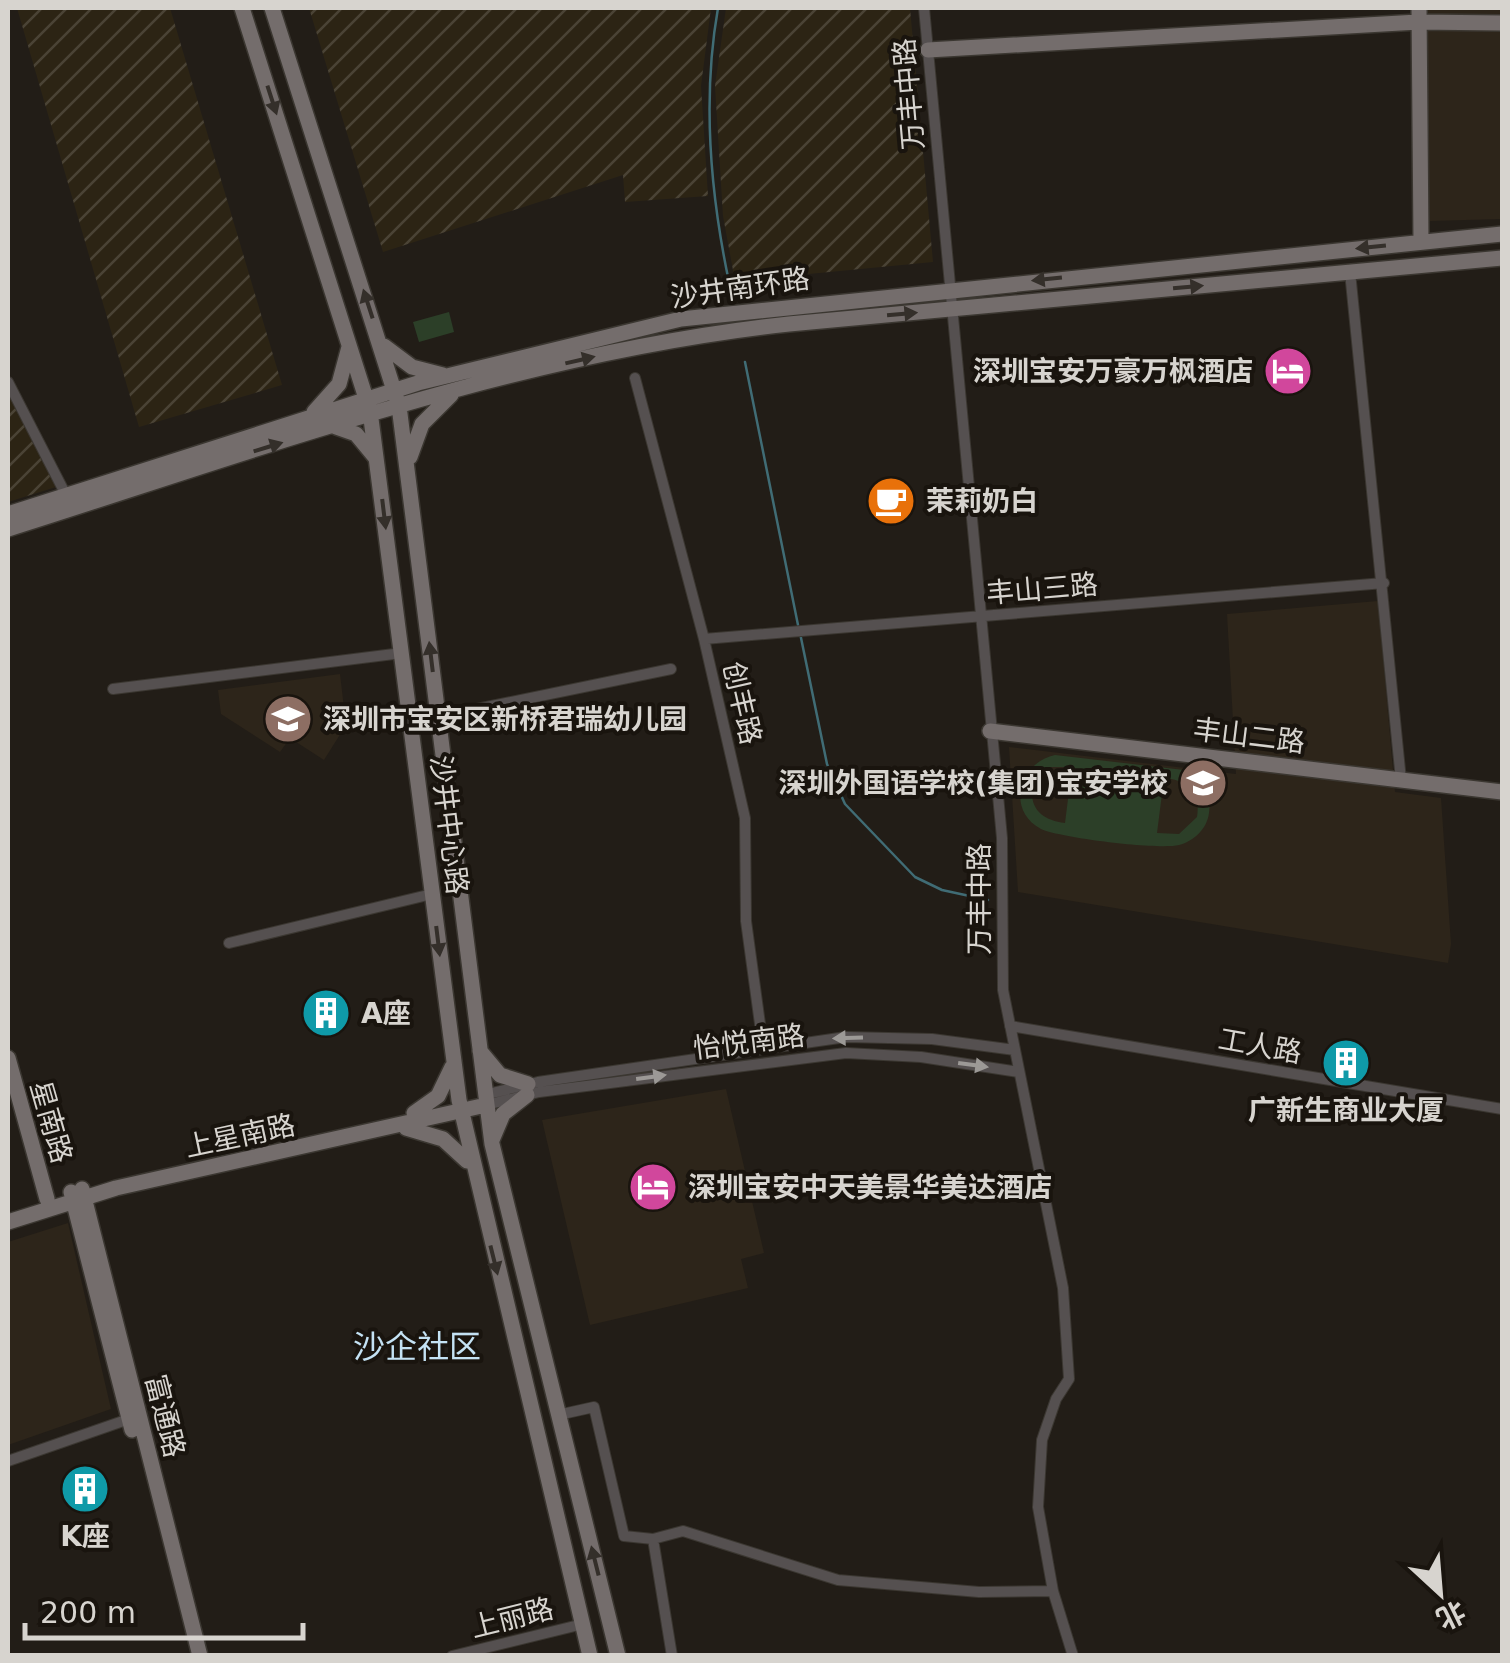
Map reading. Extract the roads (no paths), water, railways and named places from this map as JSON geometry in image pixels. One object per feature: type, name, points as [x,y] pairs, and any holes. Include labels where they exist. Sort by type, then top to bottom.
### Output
[{"type":"street","name":"沙井中心路","points":[[242,8],[370,407],[460,1107],[590,1656]]},
{"type":"street","name":"沙井中心路","points":[[272,8],[398,398],[492,1144],[618,1656]]},
{"type":"street","name":"万丰中路","points":[[924,8],[1002,838],[1002,976],[1062,1288],[1070,1379],[1050,1414],[1038,1472],[1038,1508],[1053,1591],[1073,1656]]},
{"type":"street","points":[[928,50],[1418,14],[1502,23]]},
{"type":"street","points":[[1418,14],[1421,242]]},
{"type":"street","name":"沙井南环路","points":[[398,398],[464,387],[505,368],[709,315],[1502,234]]},
{"type":"street","name":"沙井南环路","points":[[8,514],[300,421],[370,407],[447,375],[706,334],[1500,261]]},
{"type":"street","points":[[1350,272],[1402,780]]},
{"type":"street","points":[[300,421],[326,402],[339,384],[347,361],[347,333]]},
{"type":"street","points":[[380,340],[407,364],[447,375]]},
{"type":"street","name":"创丰路","points":[[635,378],[704,639],[746,818],[746,921],[763,1046]]},
{"type":"street","points":[[8,382],[66,495]]},
{"type":"street","points":[[408,471],[422,424],[438,404],[464,387]]},
{"type":"street","name":"沙井南环路","points":[[8,528],[332,427],[370,407]]},
{"type":"street","points":[[332,427],[356,434],[378,462]]},
{"type":"street","name":"丰山三路","points":[[704,639],[1384,583]]},
{"type":"street","points":[[113,689],[402,652]]},
{"type":"street","points":[[438,717],[672,669]]},
{"type":"street","name":"丰山二路","points":[[990,731],[1502,792]]},
{"type":"street","points":[[230,943],[432,894]]},
{"type":"street","name":"工人路","points":[[1010,1026],[1502,1109]]},
{"type":"street","name":"怡悦南路","points":[[485,1100],[763,1046],[863,1038],[932,1039],[1015,1050]]},
{"type":"street","points":[[478,1047],[500,1075],[528,1089],[503,1114],[492,1144]]},
{"type":"street","name":"怡悦南路","points":[[528,1089],[846,1053],[921,1057],[1019,1072]]},
{"type":"street","name":"星南路","points":[[8,1058],[47,1199]]},
{"type":"street","points":[[414,1113],[438,1096],[453,1058]]},
{"type":"street","name":"上星南路","points":[[8,1213],[47,1199],[392,1128],[485,1100]]},
{"type":"street","name":"上星南路","points":[[8,1222],[78,1195],[414,1113],[460,1107]]},
{"type":"street","points":[[392,1128],[419,1130],[444,1139],[464,1155],[473,1172]]},
{"type":"street","name":"富通路","points":[[78,1195],[129,1419],[190,1656]]},
{"type":"street","name":"富通路","points":[[78,1195],[200,1656]]},
{"type":"street","points":[[558,1415],[594,1407],[624,1536],[653,1539],[683,1531],[838,1580],[979,1592],[1053,1591]]},
{"type":"street","points":[[8,1461],[129,1419]]},
{"type":"street","points":[[653,1539],[672,1656]]},
{"type":"street","name":"上丽路","points":[[452,1656],[582,1624]]},
{"type":"waterway","points":[[718,8],[710,77],[710,145],[729,282]]},
{"type":"waterway","points":[[745,362],[798,625]]},
{"type":"waterway","points":[[800,633],[827,764],[845,804],[915,877],[942,890],[988,900]]},
{"type":"place","name":"深圳宝安万豪万枫酒店","points":[[1288,371]]},
{"type":"place","name":"茉莉奶白","points":[[891,501]]},
{"type":"place","name":"深圳市宝安区新桥君瑞幼儿园","points":[[288,719]]},
{"type":"place","name":"深圳外国语学校(集团)宝安学校","points":[[1203,783]]},
{"type":"place","name":"A座","points":[[326,1013]]},
{"type":"place","name":"广新生商业大厦","points":[[1346,1063]]},
{"type":"place","name":"深圳宝安中天美景华美达酒店","points":[[653,1187]]},
{"type":"place","name":"K座","points":[[85,1489]]},
{"type":"district","name":"沙企社区","points":[[417,1347]]}]
